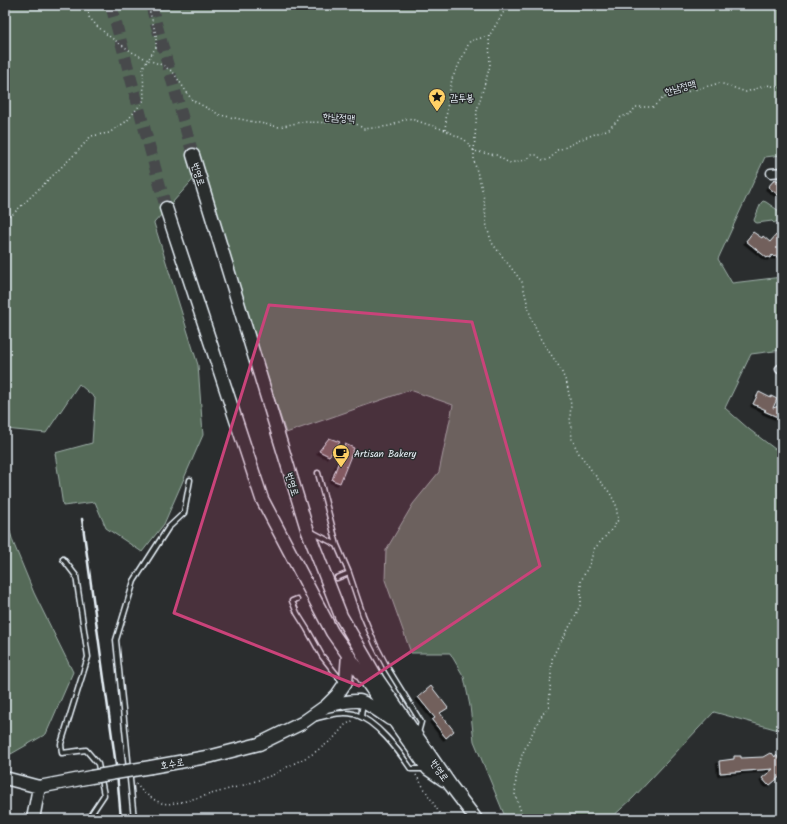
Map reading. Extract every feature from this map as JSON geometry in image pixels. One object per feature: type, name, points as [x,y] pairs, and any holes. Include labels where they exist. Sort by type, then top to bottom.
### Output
[{"type":"street","name":"번영로","points":[[193,155],[308,529],[341,616],[378,680],[451,786],[476,819]]},
{"type":"street","points":[[771,173],[782,172]]},
{"type":"street","name":"번영로","points":[[166,208],[262,499],[332,632],[428,769],[451,786]]},
{"type":"street","name":"호수로","points":[[39,787],[212,756],[259,744],[302,723],[326,706],[337,695],[346,682],[348,654]]},
{"type":"street","name":"호수로","points":[[326,706],[360,701],[380,712],[397,724]]},
{"type":"street","points":[[5,778],[39,787],[33,819]]},
{"type":"lane","points":[[318,472],[337,545],[349,573],[362,614],[387,667],[421,722],[417,735]]},
{"type":"lane","points":[[134,819],[116,640],[134,581],[168,528],[184,513],[190,480]]},
{"type":"lane","points":[[308,529],[337,545]]},
{"type":"lane","points":[[63,559],[76,576],[88,657],[62,744],[62,753],[86,750],[98,764],[104,795],[90,816],[79,819]]},
{"type":"lane","points":[[337,578],[349,573]]},
{"type":"lane","points":[[297,599],[292,601],[297,613],[322,656],[340,679]]},
{"type":"lane","points":[[361,717],[362,708]]},
{"type":"lane","points":[[302,723],[337,713],[353,714],[361,717],[379,729],[404,758],[411,769],[428,769]]},
{"type":"path","name":"한남정맥","points":[[88,5],[89,17],[110,37],[132,52],[162,65],[173,72],[192,100],[220,114],[279,127],[301,122],[355,123],[364,129],[390,126],[408,118],[445,130],[465,140],[474,151],[496,154],[509,163],[525,160],[532,155],[536,155],[544,160],[551,158],[557,150],[609,129],[621,117],[630,114],[636,107],[653,107],[663,98],[720,83],[746,92],[768,85],[782,88]]},
{"type":"path","points":[[5,217],[13,214],[77,152],[91,136],[110,133],[127,121],[144,100],[143,68],[156,47],[156,35],[148,5]]},
{"type":"path","points":[[511,5],[505,10],[489,36],[490,66],[477,110],[474,161],[482,189],[487,228],[492,242],[522,282],[531,318],[540,338],[560,368],[567,384],[571,405],[570,417],[572,439],[578,452],[610,493],[616,505],[618,520],[613,528],[594,549],[590,563],[581,581],[581,603],[552,659],[549,706],[540,718],[522,755],[516,777],[515,794],[522,814],[526,819]]},
{"type":"path","points":[[445,130],[452,79],[470,41],[489,36]]},
{"type":"path","points":[[129,780],[134,781],[144,792],[161,803],[168,804],[182,802],[244,785],[273,775],[311,755],[332,740],[345,725],[352,720],[361,717]]},
{"type":"path","points":[[411,769],[443,819]]},
{"type":"highlighted area","points":[[269,305],[472,322],[540,566],[359,686],[174,613]]},
{"type":"green space","points":[[5,5],[782,5],[782,155],[765,157],[718,259],[732,283],[782,277],[782,350],[751,354],[725,408],[775,449],[782,449],[782,731],[714,712],[633,798],[610,819],[506,819],[474,741],[470,706],[464,677],[450,653],[411,653],[385,580],[386,550],[413,504],[439,472],[453,405],[410,390],[286,433],[199,173],[154,223],[198,365],[203,435],[164,524],[142,552],[106,528],[95,502],[63,506],[55,453],[92,443],[95,398],[79,384],[46,433],[5,429]]},
{"type":"green space","points":[[763,201],[782,213],[782,218],[774,223],[772,221],[755,222],[754,220]]},
{"type":"green space","points":[[5,514],[13,542],[34,593],[73,672],[46,734],[11,754],[5,747]]},
{"type":"building","points":[[782,178],[782,198],[768,187],[775,179],[778,181]]},
{"type":"building","points":[[782,230],[782,250],[777,257],[772,255],[770,258],[767,258],[746,241],[753,232],[762,238],[763,236],[770,242],[776,235],[778,236]]},
{"type":"building","points":[[759,392],[771,398],[771,396],[777,399],[773,408],[782,405],[782,419],[753,404]]},
{"type":"building","points":[[329,438],[340,442],[329,456],[319,451]]},
{"type":"building","points":[[345,444],[354,448],[340,483],[332,480]]},
{"type":"building","points":[[431,686],[448,708],[440,713],[454,731],[446,738],[432,720],[435,718],[418,697]]},
{"type":"building","points":[[772,753],[775,757],[776,755],[782,762],[782,775],[770,785],[768,785],[762,778],[773,769],[720,773],[719,761],[734,759],[734,756],[741,756],[741,758],[763,757]]},
{"type":"tunnel","points":[[111,5],[166,208]]},
{"type":"tunnel","points":[[151,5],[193,155]]},
{"type":"railway","points":[[82,519],[117,773],[121,819]]},
{"type":"place","name":"감투봉","points":[[437,112]]},
{"type":"place","name":"Artisan Bakery","points":[[341,468]]}]
